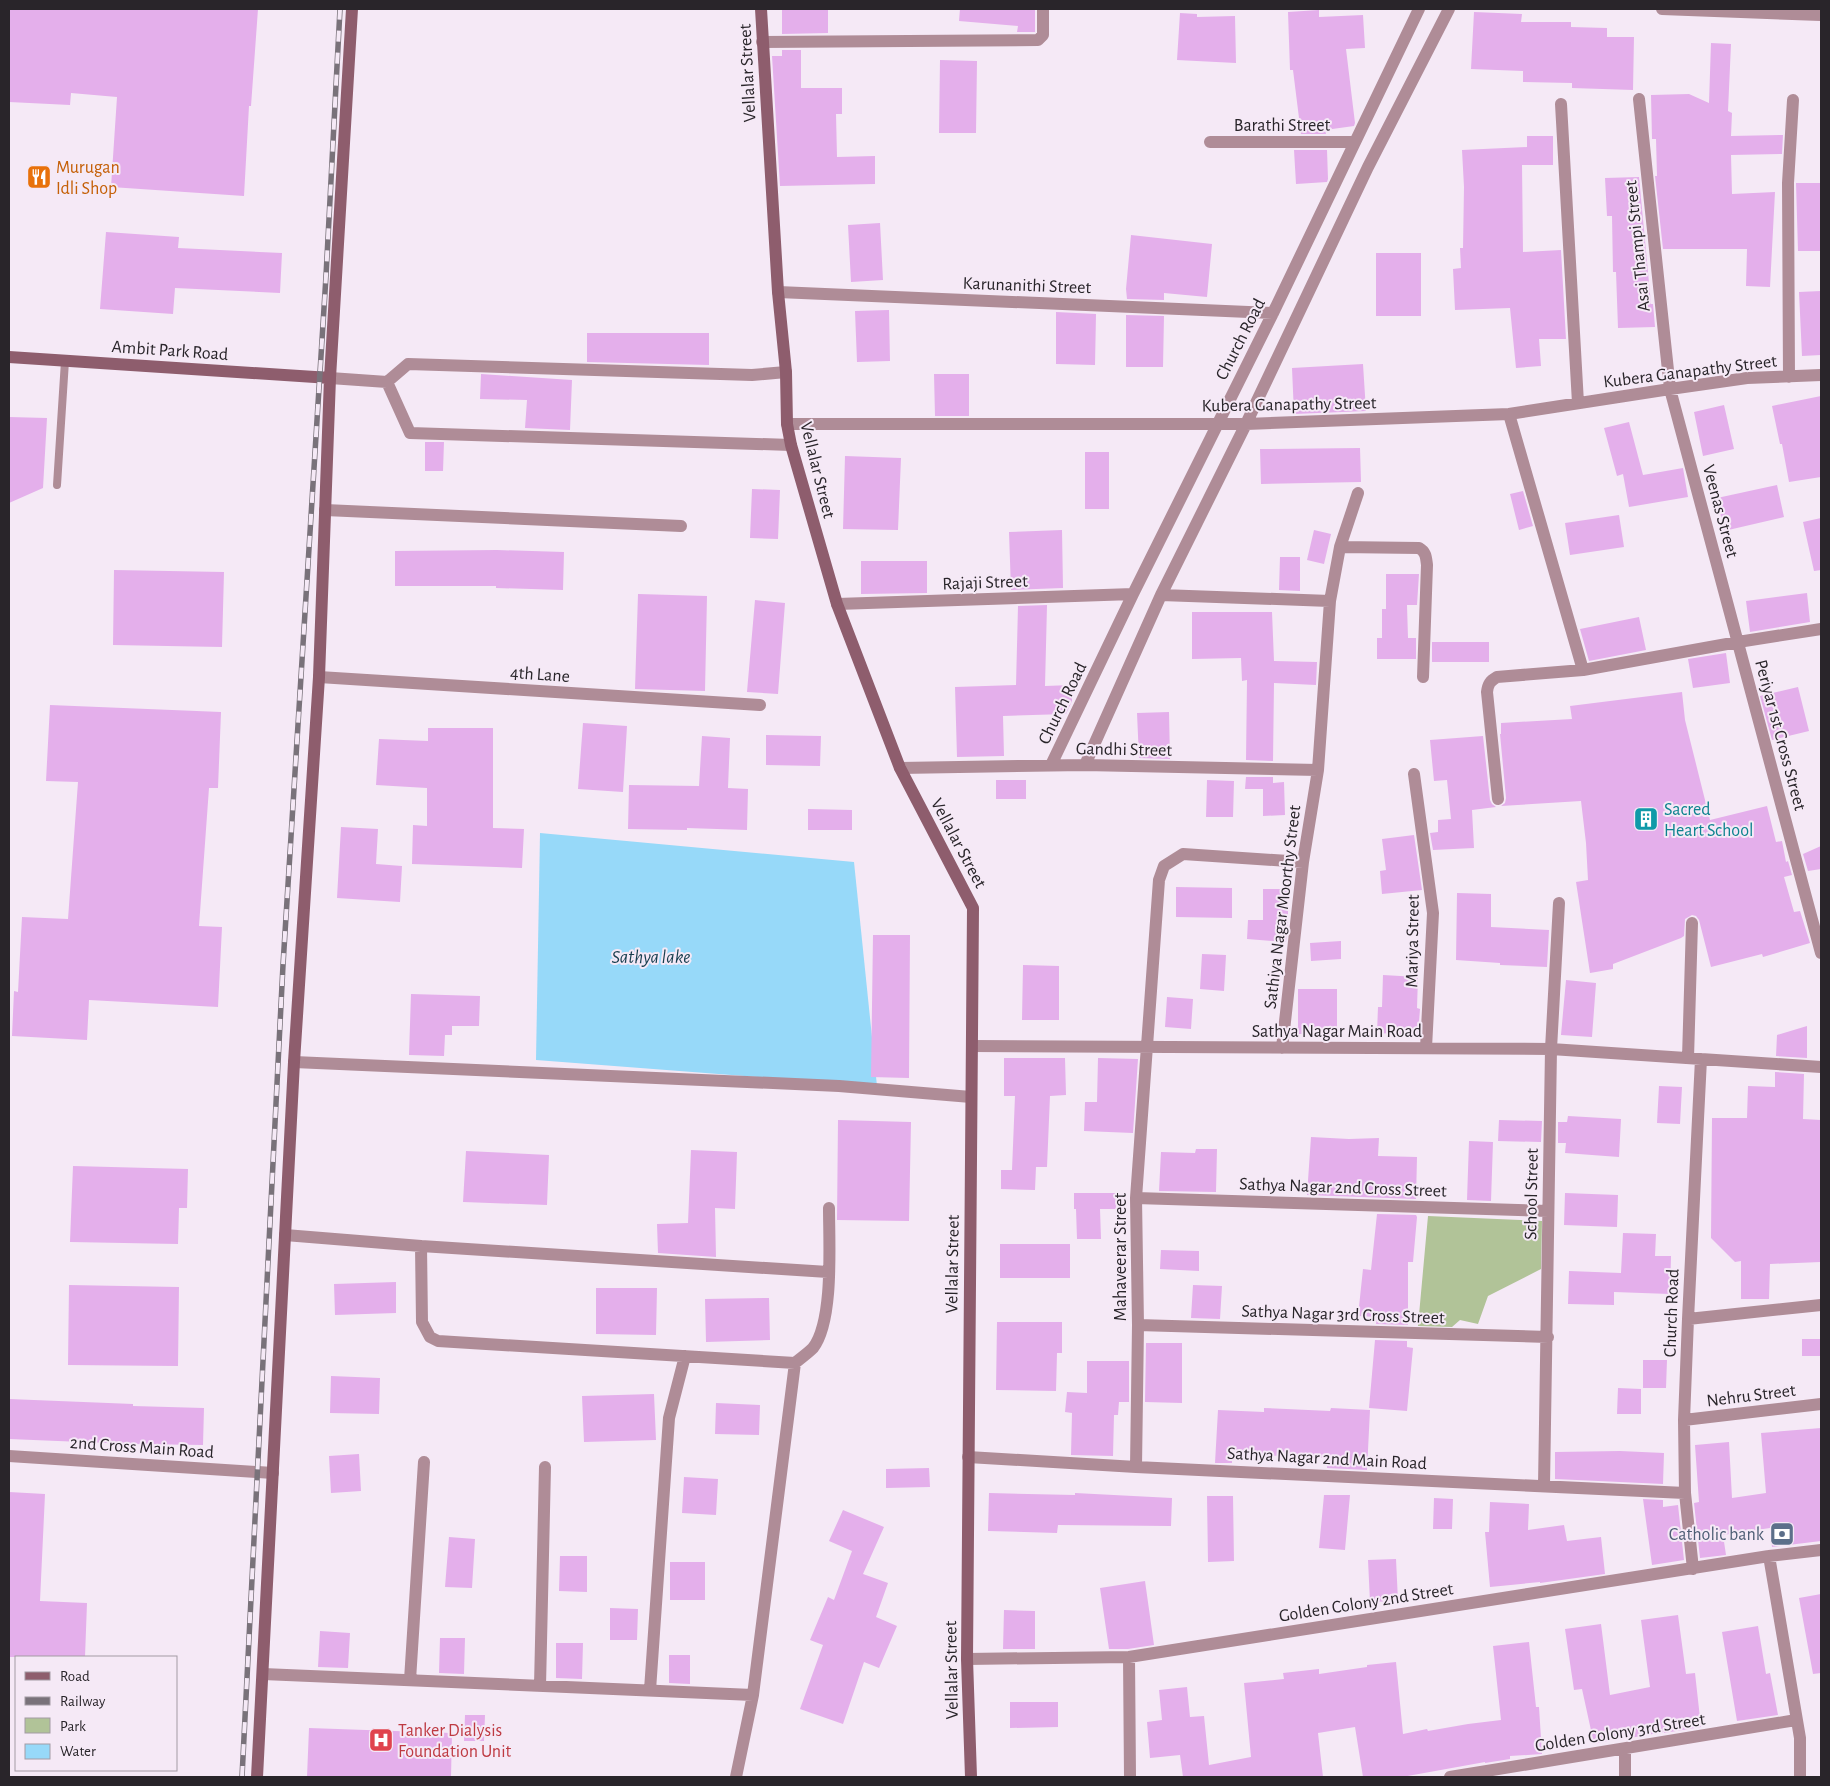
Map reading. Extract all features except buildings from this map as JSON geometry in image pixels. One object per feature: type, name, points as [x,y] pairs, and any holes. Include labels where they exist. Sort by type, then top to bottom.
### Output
[{"type":"street","points":[[258,1777],[294,1062],[319,677],[330,378],[352,9]]},
{"type":"street","name":"Vellalar Street","points":[[761,9],[778,292],[786,372],[787,424],[791,445],[837,604],[900,768],[973,908],[967,1659],[971,1777]]},
{"type":"street","points":[[762,42],[1038,40],[1042,37],[1043,33],[1043,9]]},
{"type":"street","name":"Church Road","points":[[1051,765],[1133,594],[1274,313],[1419,9]]},
{"type":"street","points":[[1085,765],[1161,595],[1246,424],[1368,167],[1449,9]]},
{"type":"street","points":[[1662,9],[1821,15]]},
{"type":"street","name":"Asai Thampi Street","points":[[1639,99],[1670,389]]},
{"type":"street","name":"Kubera Ganapathy Street","points":[[1789,377],[1788,183],[1793,100]]},
{"type":"street","points":[[1561,104],[1578,403]]},
{"type":"street","name":"Barathi Street","points":[[1210,142],[1355,142]]},
{"type":"street","name":"Karunanithi Street","points":[[778,292],[1274,313]]},
{"type":"street","name":"Ambit Park Road","points":[[9,357],[330,378]]},
{"type":"street","points":[[330,378],[387,382],[408,364],[752,375],[786,372]]},
{"type":"street","name":"Kubera Ganapathy Street","points":[[787,424],[1246,424],[1510,414],[1747,378],[1821,376]]},
{"type":"street","points":[[387,382],[410,433],[791,445]]},
{"type":"street","name":"Veenas Street","points":[[1670,389],[1738,642]]},
{"type":"street","points":[[1510,414],[1584,670]]},
{"type":"street","name":"Sathiya Nagar Moorthy Street","points":[[1282,1048],[1303,862],[1318,770],[1330,601],[1340,547],[1358,493]]},
{"type":"street","points":[[325,510],[681,526]]},
{"type":"street","points":[[1340,547],[1419,548],[1423,550],[1426,555],[1427,566],[1423,677]]},
{"type":"street","name":"Rajaji Street","points":[[837,604],[1133,594]]},
{"type":"street","points":[[1161,595],[1330,601]]},
{"type":"street","points":[[1498,799],[1488,684],[1491,680],[1497,677],[1584,670],[1821,629]]},
{"type":"street","name":"Periyar 1st Cross Street","points":[[1738,642],[1821,952]]},
{"type":"street","name":"4th Lane","points":[[319,677],[760,705]]},
{"type":"street","name":"Gandhi Street","points":[[900,768],[1085,765],[1318,770]]},
{"type":"street","name":"Mariya Street","points":[[1414,774],[1433,913],[1426,1048]]},
{"type":"street","name":"Mahaveerar Street","points":[[1136,1467],[1138,1325],[1136,1198],[1159,880],[1164,866],[1183,854],[1303,862]]},
{"type":"street","name":"School Street","points":[[1544,1486],[1548,1337],[1551,1049],[1560,902]]},
{"type":"street","name":"Church Road","points":[[1692,923],[1694,1058],[1684,1420],[1685,1494],[1693,1569]]},
{"type":"street","name":"Sathya Nagar Main Road","points":[[972,1046],[1551,1049],[1821,1067]]},
{"type":"street","points":[[294,1062],[839,1086],[971,1097]]},
{"type":"street","name":"Sathya Nagar 2nd Cross Street","points":[[1136,1198],[1548,1211]]},
{"type":"street","points":[[736,1777],[753,1695],[796,1363],[813,1347],[825,1322],[829,1208]]},
{"type":"street","points":[[285,1235],[421,1246],[828,1272]]},
{"type":"street","points":[[421,1246],[422,1322],[430,1337],[438,1341],[796,1363]]},
{"type":"street","points":[[1688,1319],[1821,1305]]},
{"type":"street","name":"Sathya Nagar 3rd Cross Street","points":[[1138,1325],[1548,1337]]},
{"type":"street","points":[[650,1690],[669,1418],[685,1356]]},
{"type":"street","name":"Nehru Street","points":[[1684,1420],[1821,1404]]},
{"type":"street","name":"2nd Cross Main Road","points":[[9,1456],[273,1473]]},
{"type":"street","name":"Sathya Nagar 2nd Main Road","points":[[968,1457],[1685,1494]]},
{"type":"street","points":[[410,1680],[424,1462]]},
{"type":"street","points":[[540,1686],[545,1467]]},
{"type":"street","name":"Golden Colony 2nd Street","points":[[967,1659],[1130,1657],[1768,1556],[1821,1550]]},
{"type":"street","points":[[1768,1556],[1800,1738],[1800,1777]]},
{"type":"street","points":[[1130,1657],[1130,1777]]},
{"type":"street","points":[[263,1674],[753,1695]]},
{"type":"street","name":"Golden Colony 3rd Street","points":[[1450,1777],[1501,1773],[1624,1749],[1796,1720]]},
{"type":"street","points":[[1624,1749],[1625,1777]]},
{"type":"lane","points":[[57,485],[65,361]]},
{"type":"green space","points":[[1428,1216],[1542,1221],[1541,1269],[1488,1296],[1478,1324],[1460,1320],[1452,1327],[1418,1326]]},
{"type":"water","name":"Sathya lake","points":[[540,833],[854,862],[877,1086],[536,1060]]},
{"type":"railway","points":[[242,1777],[283,965],[326,276],[340,9]]},
{"type":"place","name":"Murugan Idli Shop","points":[[39,177]]},
{"type":"place","name":"Sacred Heart School","points":[[1646,819]]},
{"type":"place","name":"Catholic bank","points":[[1782,1534]]},
{"type":"place","name":"Tanker Dialysis Foundation Unit","points":[[381,1740]]}]
